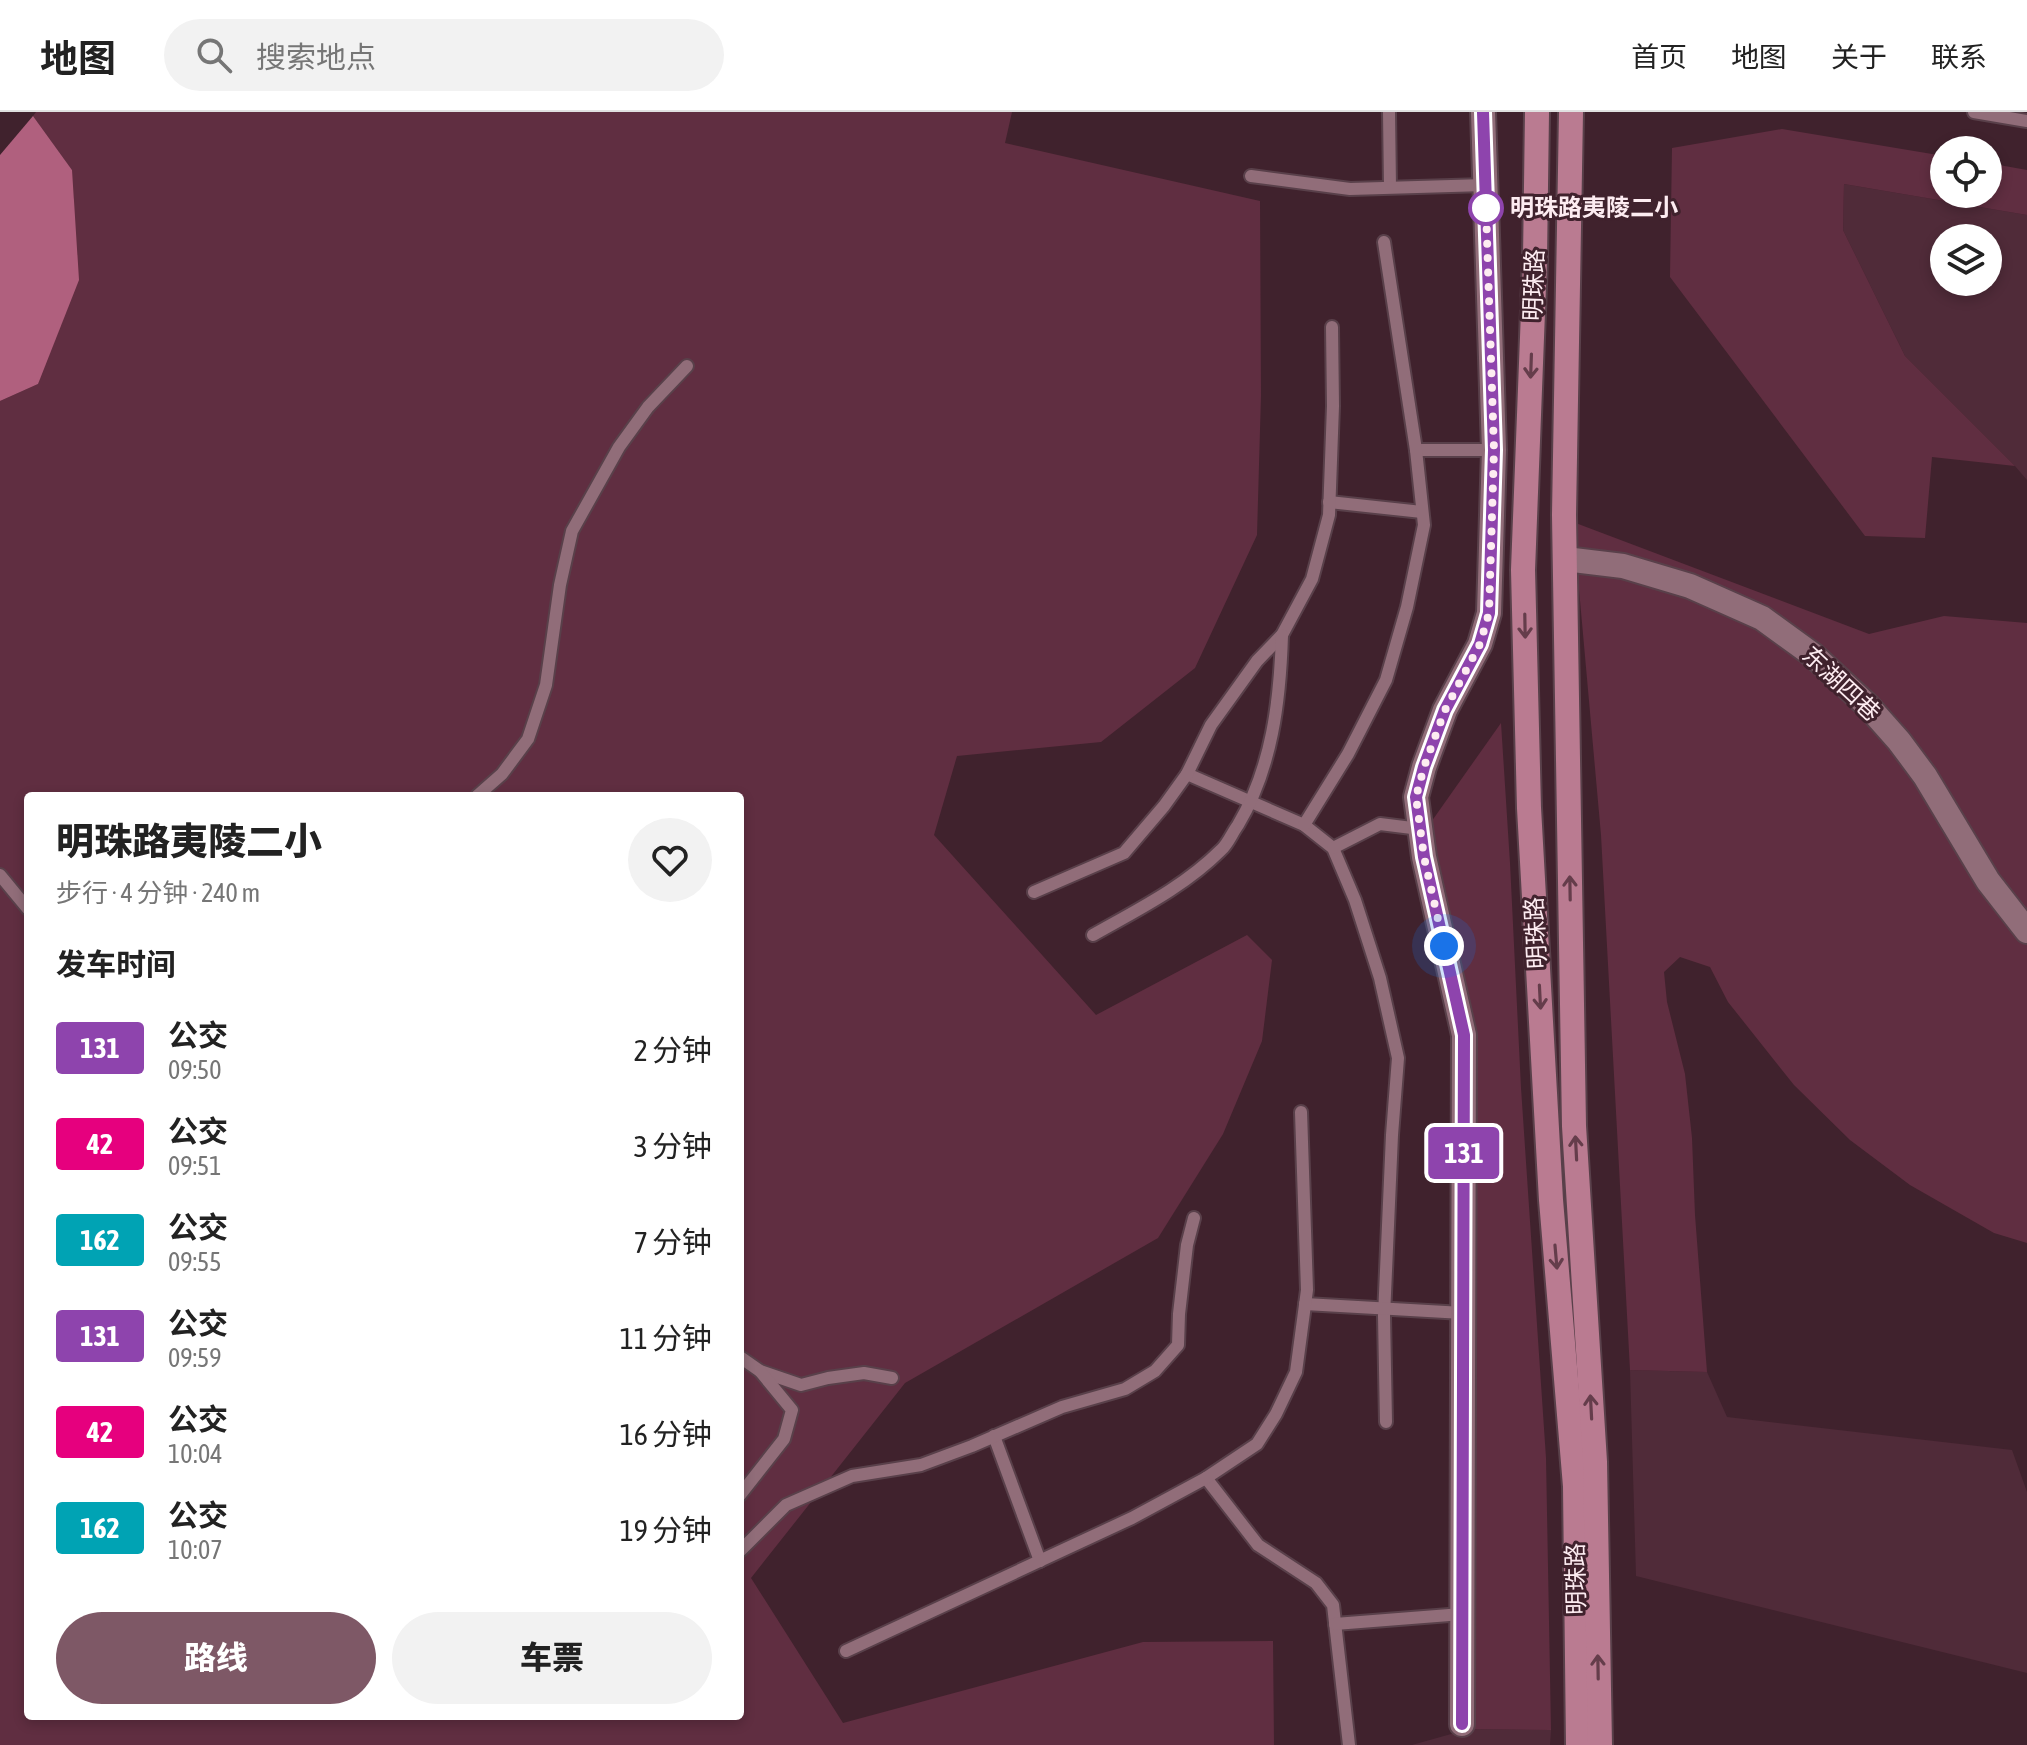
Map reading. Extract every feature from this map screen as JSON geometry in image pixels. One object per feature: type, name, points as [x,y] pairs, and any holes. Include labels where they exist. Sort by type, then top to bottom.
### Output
[{"type":"main road","name":"明珠路","points":[[1537,116],[1535,260],[1523,570],[1529,808],[1551,1200],[1575,1486],[1578,1745]]},
{"type":"main road","name":"明珠路","points":[[1571,117],[1565,559],[1574,1126],[1595,1462],[1600,1745]]},
{"type":"street","points":[[1462,1724],[1464,1035],[1424,857],[1416,797],[1445,710],[1480,644],[1489,613],[1494,450],[1483,112]]},
{"type":"street","name":"东湖四巷","points":[[1565,559],[1623,566],[1690,586],[1762,618],[1813,655],[1868,706],[1899,741],[1925,776],[1988,881],[2027,931]]},
{"type":"lane","points":[[1389,112],[1390,187]]},
{"type":"lane","points":[[1974,112],[2027,121]]},
{"type":"lane","points":[[1251,176],[1350,189],[1485,185]]},
{"type":"lane","points":[[1304,825],[1348,754],[1386,680],[1407,607],[1424,525],[1416,450],[1384,242]]},
{"type":"lane","points":[[1034,892],[1124,853],[1187,774],[1211,725],[1257,661],[1282,635],[1312,579],[1329,515],[1332,327]]},
{"type":"lane","points":[[482,792],[502,774],[528,739],[546,685],[560,585],[572,531],[619,447],[648,407],[687,366]]},
{"type":"lane","points":[[1416,450],[1494,450]]},
{"type":"lane","points":[[1329,502],[1422,512]]},
{"type":"lane","points":[[1093,935],[1178,887],[1223,849],[1251,802],[1268,756],[1281,676],[1282,635]]},
{"type":"lane","points":[[1187,774],[1304,825],[1333,848],[1372,952],[1398,1058],[1384,1308],[1386,1422]]},
{"type":"lane","points":[[1333,848],[1380,824],[1420,829]]},
{"type":"lane","points":[[0,875],[24,904]]},
{"type":"lane","points":[[846,1651],[1132,1518],[1206,1478],[1257,1444],[1276,1414],[1296,1372],[1307,1290],[1301,1112]]},
{"type":"lane","points":[[744,1547],[786,1505],[852,1476],[921,1465],[1062,1407],[1125,1389],[1155,1371],[1178,1345],[1187,1245],[1194,1218]]},
{"type":"lane","points":[[1305,1304],[1463,1313]]},
{"type":"lane","points":[[744,1360],[760,1371],[792,1410],[784,1439],[744,1490]]},
{"type":"lane","points":[[760,1371],[801,1385],[864,1373],[892,1378]]},
{"type":"lane","points":[[994,1436],[1040,1561]]},
{"type":"lane","points":[[1206,1478],[1258,1545],[1316,1583],[1333,1605],[1349,1745]]},
{"type":"lane","points":[[1335,1624],[1462,1614]]},
{"type":"shaded area","points":[[36,112],[1012,112],[1005,143],[1260,201],[1261,395],[1257,535],[1195,668],[1101,742],[957,756],[934,835],[1096,1015],[1247,935],[1272,960],[1262,1041],[1223,1134],[1158,1238],[905,1383],[751,1578],[843,1723],[1143,1642],[1273,1641],[1274,1745],[0,1745],[0,401],[38,384],[72,170],[33,116]]},
{"type":"shaded area","points":[[33,116],[72,170],[79,280],[38,384],[0,401],[0,155]]},
{"type":"shaded area","points":[[1782,129],[1930,154],[1930,199],[1844,184],[1843,230],[1905,356],[2015,466],[1932,457],[1925,538],[1865,536],[1670,277],[1672,148]]},
{"type":"shaded area","points":[[2002,166],[2027,170],[2027,215],[1986,208],[2002,208]]},
{"type":"shaded area","points":[[1844,184],[1930,199],[1930,208],[1986,208],[2027,215],[2027,480],[1905,356],[1843,230]]},
{"type":"shaded area","points":[[1573,522],[1869,634],[1944,616],[2027,623],[2027,1243],[1994,1233],[1910,1185],[1850,1140],[1794,1085],[1728,1002],[1710,967],[1680,957],[1664,972],[1667,1002],[1685,1074],[1692,1138],[1707,1372],[1630,1370],[1601,835]]},
{"type":"shaded area","points":[[1501,723],[1546,1458],[1551,1730],[1469,1729],[1474,1037],[1429,825]]},
{"type":"shaded area","points":[[1630,1370],[1707,1372],[1727,1417],[2012,1450],[2027,1492],[2027,1673],[1636,1576]]},
{"type":"shaded area","points":[[1469,1729],[1551,1730],[1550,1745],[1412,1745]]},
{"type":"bus line","name":"131","points":[[1462,1724],[1464,1035],[1424,857],[1416,797],[1445,710],[1480,644],[1489,613],[1494,450],[1483,112]]},
{"type":"place","name":"明珠路夷陵二小","points":[[1486,208]]},
{"type":"route","points":[[1444,946],[1424,857],[1416,797],[1445,710],[1480,644],[1489,613],[1494,450],[1486,208]]}]
